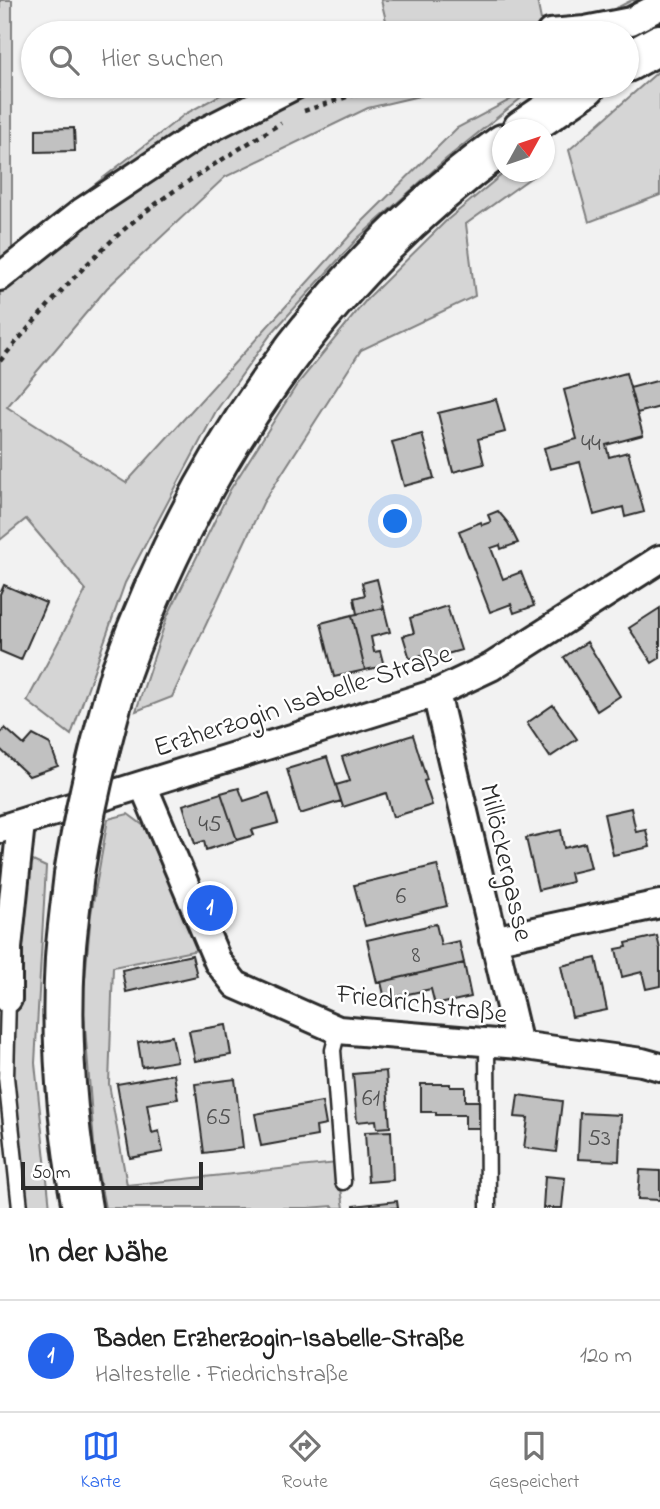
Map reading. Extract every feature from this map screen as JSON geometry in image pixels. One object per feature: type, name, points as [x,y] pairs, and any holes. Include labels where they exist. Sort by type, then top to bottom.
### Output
[{"type":"main road","points":[[639,55],[660,44]]},
{"type":"main road","points":[[538,119],[569,98]]},
{"type":"main road","points":[[82,1208],[66,1091],[63,1020],[65,958],[84,813],[120,674],[143,611],[195,500],[265,387],[335,297],[380,249],[430,202],[492,152]]},
{"type":"street","points":[[631,21],[660,6]]},
{"type":"street","points":[[0,277],[83,211],[199,134],[270,98]]},
{"type":"street","name":"Erzherzogin Isabelle-Straße","points":[[8,999],[11,826],[436,692],[491,667],[660,559]]},
{"type":"street","name":"Millöckergasse","points":[[436,692],[519,1045]]},
{"type":"street","name":"Friedrichstraße","points":[[143,785],[218,962],[236,985],[338,1030],[519,1045],[642,1062],[660,1067]]},
{"type":"street","points":[[493,940],[660,904]]},
{"type":"lane","name":"Erzherzogin Isabelle-Straße","points":[[8,999],[6,1077],[20,1208]]},
{"type":"lane","points":[[338,1030],[333,1050],[343,1182]]},
{"type":"lane","points":[[487,1042],[488,1208]]},
{"type":"path","points":[[298,113],[344,98]]},
{"type":"path","points":[[0,361],[64,287],[134,221],[204,171],[286,120]]},
{"type":"shaded area","points":[[0,0],[12,0],[12,249],[185,114],[215,98],[411,98],[368,108],[225,177],[107,288],[7,407],[126,483],[363,221],[457,128],[513,98],[521,98],[492,119],[358,238],[271,334],[216,411],[125,583],[71,735],[27,701],[86,590],[26,519],[0,540]]},
{"type":"shaded area","points":[[381,0],[537,0],[541,20],[605,14],[632,0],[660,0],[660,21],[639,32],[639,21],[386,21]]},
{"type":"shaded area","points":[[660,70],[660,195],[589,222],[569,150],[628,98],[639,98],[639,88]]},
{"type":"shaded area","points":[[493,182],[525,182],[466,224],[475,296],[361,350],[263,503],[172,697],[136,711],[167,617],[230,490],[296,386],[367,299],[446,221]]},
{"type":"shaded area","points":[[128,814],[144,826],[198,950],[113,967],[109,1084],[127,1185],[337,1163],[344,1208],[105,1208],[95,1157],[83,1000],[91,914],[108,819]]},
{"type":"shaded area","points":[[24,857],[46,867],[35,1063],[50,1208],[23,1208],[8,1077]]},
{"type":"building","points":[[74,128],[75,151],[36,152],[36,129]]},
{"type":"building","points":[[626,373],[643,435],[606,445],[609,457],[628,452],[644,512],[625,517],[623,507],[594,515],[580,462],[550,469],[544,448],[577,439],[564,390]]},
{"type":"building","points":[[660,380],[660,407],[637,413],[630,388]]},
{"type":"building","points":[[496,399],[505,432],[478,439],[484,464],[453,472],[438,413]]},
{"type":"building","points":[[422,434],[434,478],[404,486],[392,442]]},
{"type":"building","points":[[498,511],[508,523],[518,543],[501,549],[500,545],[491,548],[503,579],[521,572],[534,606],[514,613],[511,604],[490,612],[459,531],[481,522],[482,525],[491,522],[488,515]]},
{"type":"building","points":[[377,579],[384,608],[357,614],[354,598],[365,595],[362,583]]},
{"type":"building","points":[[4,585],[46,603],[21,660],[0,651],[0,594]]},
{"type":"building","points":[[447,606],[461,650],[423,661],[421,655],[410,659],[403,636],[414,633],[410,618]]},
{"type":"building","points":[[384,608],[390,632],[371,637],[374,652],[380,651],[384,666],[365,670],[352,615]]},
{"type":"building","points":[[660,608],[660,658],[652,663],[629,628]]},
{"type":"building","points":[[352,615],[365,670],[334,677],[321,623]]},
{"type":"building","points":[[587,642],[620,696],[597,711],[564,657]]},
{"type":"building","points":[[553,705],[577,739],[550,757],[527,723]]},
{"type":"building","points":[[5,728],[24,745],[33,735],[50,744],[58,766],[29,776],[0,749],[0,734]]},
{"type":"building","points":[[413,735],[432,805],[393,817],[386,793],[343,807],[336,785],[350,781],[342,757]]},
{"type":"building","points":[[327,757],[341,801],[300,814],[287,769]]},
{"type":"building","points":[[239,788],[244,801],[269,793],[278,823],[252,830],[254,835],[237,840],[221,793]]},
{"type":"building","points":[[221,793],[237,840],[206,850],[204,841],[195,844],[183,805]]},
{"type":"building","points":[[631,808],[636,832],[646,830],[650,847],[613,855],[604,814]]},
{"type":"building","points":[[561,830],[564,848],[585,843],[591,868],[570,873],[572,882],[538,890],[526,838]]},
{"type":"building","points":[[437,865],[447,906],[365,926],[354,885]]},
{"type":"building","points":[[436,924],[441,945],[459,941],[464,963],[377,983],[367,940]]},
{"type":"building","points":[[657,936],[660,949],[660,986],[646,989],[642,972],[622,977],[616,949],[627,947],[626,943]]},
{"type":"building","points":[[192,955],[197,976],[126,992],[122,970]]},
{"type":"building","points":[[596,958],[607,1010],[572,1017],[561,966]]},
{"type":"building","points":[[464,963],[471,997],[435,1005],[431,989],[385,999],[381,982]]},
{"type":"building","points":[[226,1025],[231,1055],[195,1061],[189,1031]]},
{"type":"building","points":[[172,1036],[177,1061],[142,1067],[138,1042]]},
{"type":"building","points":[[386,1071],[390,1127],[377,1128],[376,1120],[357,1122],[353,1074]]},
{"type":"building","points":[[174,1074],[178,1099],[147,1104],[152,1133],[159,1131],[163,1152],[130,1158],[117,1084]]},
{"type":"building","points":[[235,1079],[243,1148],[204,1153],[195,1084]]},
{"type":"building","points":[[421,1084],[465,1087],[465,1101],[479,1101],[479,1128],[465,1128],[465,1115],[421,1112]]},
{"type":"building","points":[[518,1095],[562,1101],[556,1152],[524,1148],[528,1118],[515,1117]]},
{"type":"building","points":[[322,1102],[326,1125],[316,1127],[317,1136],[261,1146],[255,1114]]},
{"type":"building","points":[[580,1113],[621,1115],[619,1161],[578,1159]]},
{"type":"building","points":[[391,1131],[393,1180],[368,1182],[365,1132]]},
{"type":"building","points":[[640,1170],[660,1171],[660,1200],[638,1199]]},
{"type":"building","points":[[545,1176],[565,1178],[562,1208],[543,1208]]},
{"type":"building","points":[[397,1201],[398,1208],[354,1208],[354,1206]]},
{"type":"place","name":"Baden Erzherzogin-Isabelle-Straße","points":[[210,908]]}]
